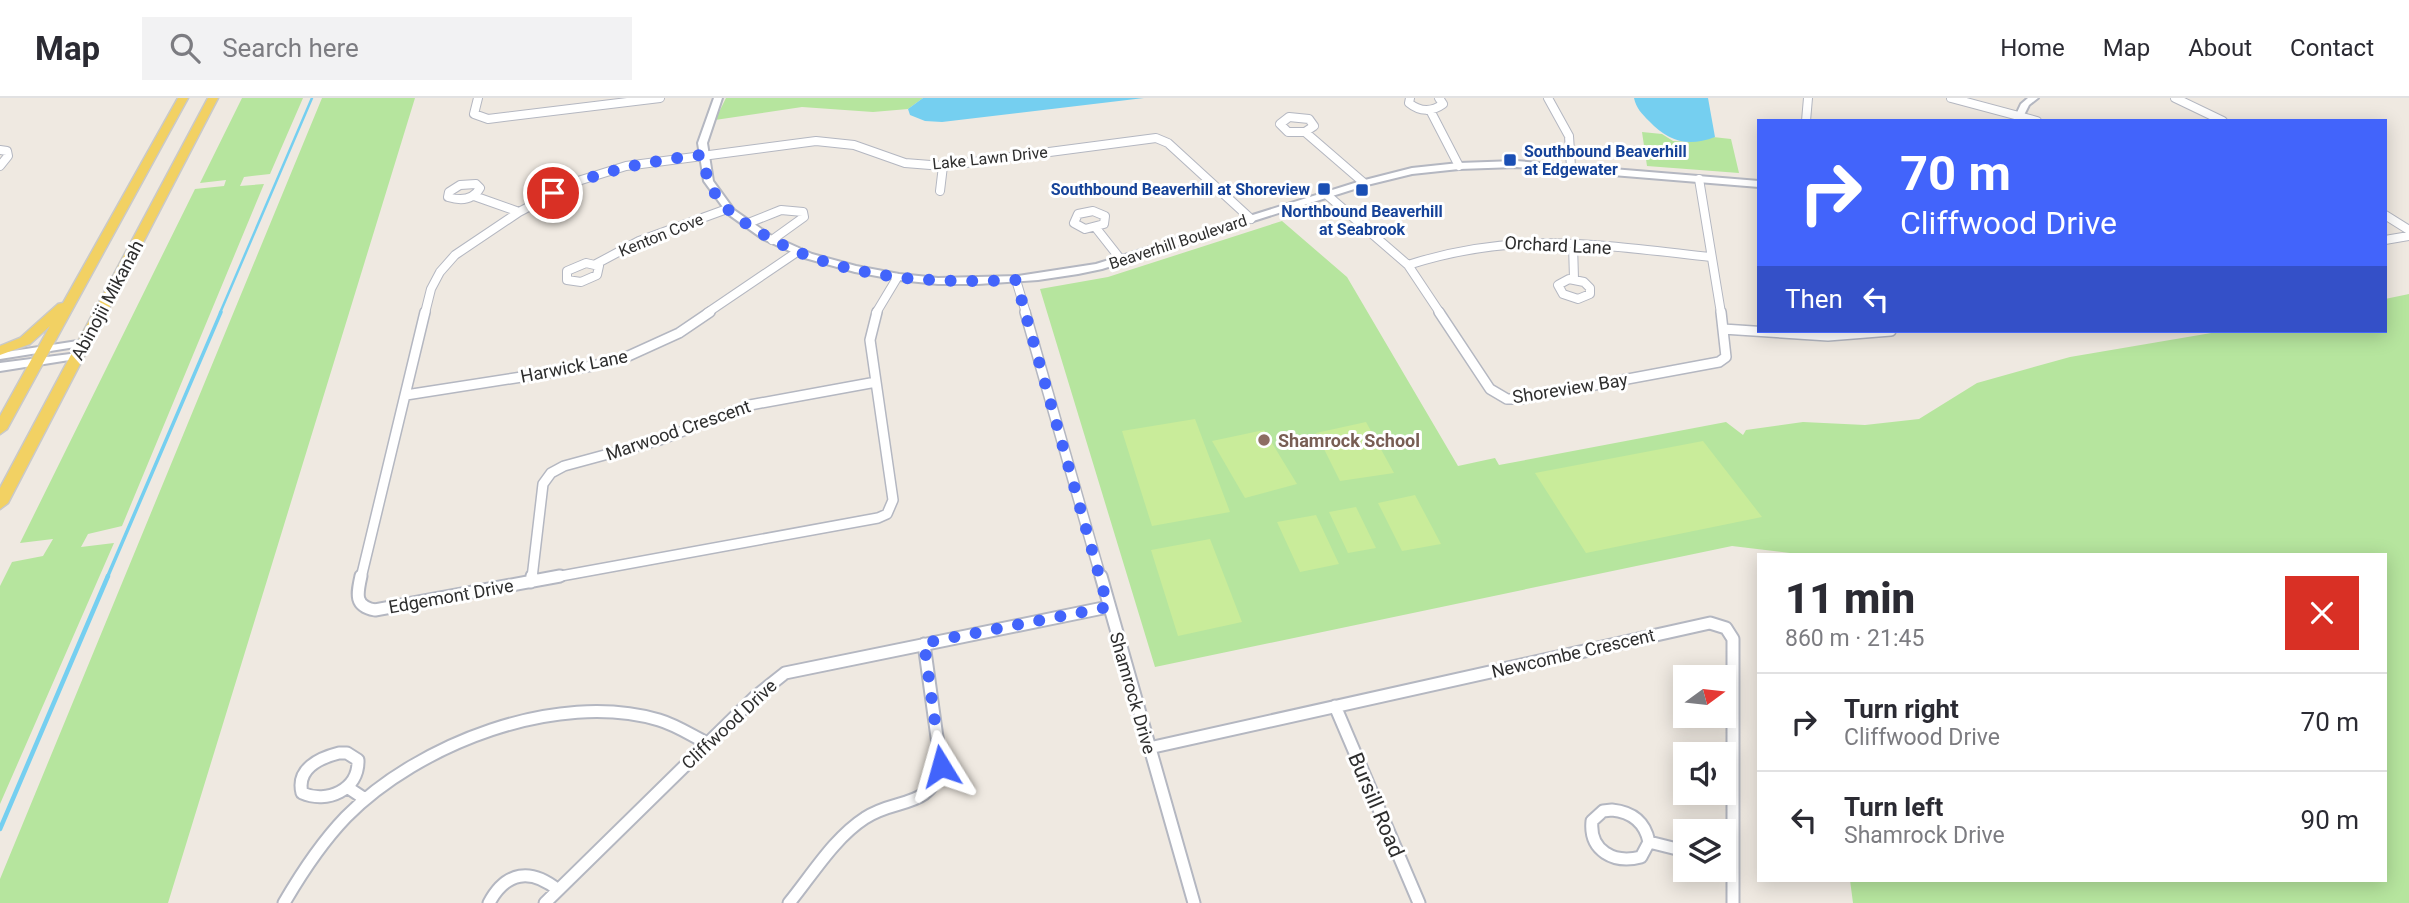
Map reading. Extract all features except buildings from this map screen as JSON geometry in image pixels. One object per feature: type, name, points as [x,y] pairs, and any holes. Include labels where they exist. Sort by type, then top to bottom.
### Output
[{"type":"main road","name":"Abinojii Mikanah","points":[[0,429],[183,98]]},
{"type":"main road","name":"Abinojii Mikanah","points":[[0,503],[213,98]]},
{"type":"main road","points":[[0,353],[25,341],[75,296]]},
{"type":"street","points":[[478,98],[474,114],[488,119],[660,98]]},
{"type":"street","points":[[701,155],[704,128],[718,98]]},
{"type":"street","points":[[1410,98],[1409,103],[1412,106],[1430,110],[1443,104],[1439,98]]},
{"type":"street","points":[[1548,98],[1569,136],[1571,167]]},
{"type":"street","points":[[1806,119],[1808,98]]},
{"type":"street","points":[[1951,98],[2019,119],[2024,101],[2034,98]]},
{"type":"street","points":[[2175,98],[2219,119]]},
{"type":"street","points":[[1430,110],[1460,166]]},
{"type":"street","points":[[1305,132],[1364,183]]},
{"type":"street","name":"Lake Lawn Drive","points":[[701,155],[827,142],[854,145],[898,161],[943,166],[1156,138],[1168,143],[1251,219]]},
{"type":"street","points":[[0,150],[7,152],[8,156],[0,166]]},
{"type":"street","name":"Beaverhill Boulevard","points":[[701,155],[707,179],[727,209],[772,240],[797,252],[835,265],[897,278],[974,282],[1063,275],[1122,261],[1326,194],[1412,171],[1516,164],[1757,184]]},
{"type":"street","name":"Edgemont Drive","points":[[701,155],[626,166],[578,181],[519,212],[471,242],[440,272],[431,289],[357,594],[358,603],[363,608],[375,610],[878,518],[887,514],[893,500],[870,340],[877,310],[897,278]]},
{"type":"street","points":[[940,191],[943,166]]},
{"type":"street","name":"Shoreview Bay","points":[[1326,194],[1408,265],[1490,389],[1507,399],[1719,362],[1726,357],[1727,349],[1699,179]]},
{"type":"street","points":[[474,196],[519,212]]},
{"type":"street","name":"Kenton Cove","points":[[596,264],[639,241],[727,209]]},
{"type":"street","points":[[746,224],[779,211],[790,209],[803,212],[804,217],[799,222],[772,240]]},
{"type":"street","points":[[2387,216],[2409,230]]},
{"type":"street","points":[[1096,228],[1122,261]]},
{"type":"street","points":[[2387,240],[2409,236]]},
{"type":"street","name":"Orchard Lane","points":[[1408,265],[1477,244],[1544,241],[1711,257]]},
{"type":"street","points":[[1573,244],[1574,279]]},
{"type":"street","name":"Harwick Lane","points":[[406,395],[592,366],[624,358],[679,333],[797,252]]},
{"type":"street","name":"Shamrock Drive","points":[[1016,280],[1194,903]]},
{"type":"street","points":[[1723,329],[1757,332]]},
{"type":"street","points":[[1766,333],[1819,338],[1877,333]]},
{"type":"street","points":[[0,367],[43,355],[81,350]]},
{"type":"street","points":[[0,353],[43,355]]},
{"type":"street","name":"Marwood Crescent","points":[[531,582],[543,484],[551,473],[564,466],[660,440],[750,405],[876,382]]},
{"type":"street","name":"Cliffwood Drive","points":[[545,903],[755,697],[785,673],[1108,607]]},
{"type":"street","name":"Newcombe Crescent","points":[[1149,748],[1710,623],[1726,628],[1733,639],[1729,819]]},
{"type":"street","points":[[789,903],[866,817],[887,807],[923,797],[939,781],[941,766],[924,643]]},
{"type":"street","name":"Bursill Road","points":[[1335,706],[1419,903]]},
{"type":"street","points":[[284,903],[308,863],[365,799],[417,764],[466,739],[521,720],[569,712],[612,712],[656,719],[707,743]]},
{"type":"street","points":[[339,752],[354,755],[358,760],[358,773],[347,787],[317,799],[308,797],[300,787],[300,780],[312,764],[339,752]]},
{"type":"street","points":[[347,787],[365,799]]},
{"type":"street","points":[[1603,811],[1630,814],[1644,826],[1649,842],[1641,857],[1633,860],[1612,859],[1595,846],[1591,837],[1592,821],[1603,811]]},
{"type":"street","points":[[1649,842],[1673,848]]},
{"type":"street","points":[[489,903],[495,890],[516,876],[538,877],[558,890]]},
{"type":"street","name":"Newcombe Crescent","points":[[1730,882],[1733,903]]},
{"type":"green space","points":[[242,98],[303,98],[270,174],[244,177],[240,186],[264,184],[122,526],[88,534],[81,547],[114,543],[0,804],[0,586],[12,562],[43,556],[53,539],[20,543],[195,189],[224,186],[226,180],[200,183]]},
{"type":"green space","points":[[322,98],[415,98],[168,903],[0,903],[0,879]]},
{"type":"green space","points":[[726,98],[923,98],[908,109],[873,112],[802,107],[715,120]]},
{"type":"green space","points":[[1642,132],[1662,134],[1673,141],[1689,142],[1713,137],[1731,139],[1739,173],[1647,166]]},
{"type":"green space","points":[[1282,221],[1347,277],[1458,466],[1495,458],[1499,465],[1726,422],[1743,435],[1746,430],[1803,422],[1865,425],[1919,419],[1977,383],[2070,357],[2211,333],[2387,333],[2387,299],[2409,294],[2409,903],[1853,903],[1850,882],[2387,882],[2387,553],[1790,553],[1732,546],[1155,667],[1040,289],[1108,277]]},
{"type":"green space","points":[[1195,419],[1230,512],[1152,526],[1122,431]]},
{"type":"green space","points":[[1366,422],[1394,473],[1340,481],[1316,433]]},
{"type":"green space","points":[[1264,430],[1297,484],[1245,498],[1212,441]]},
{"type":"green space","points":[[1703,441],[1762,517],[1586,553],[1535,473]]},
{"type":"green space","points":[[1415,495],[1441,544],[1402,551],[1378,503]]},
{"type":"green space","points":[[1356,507],[1376,548],[1348,553],[1329,512]]},
{"type":"green space","points":[[1316,515],[1339,564],[1300,572],[1277,522]]},
{"type":"green space","points":[[1210,539],[1242,622],[1178,636],[1151,550]]},
{"type":"water","points":[[923,98],[1144,98],[942,122],[925,121],[910,115],[908,109]]},
{"type":"water","points":[[1634,98],[1708,98],[1715,137],[1696,142],[1672,138],[1644,116]]},
{"type":"waterway","points":[[220,313],[312,98]]},
{"type":"waterway","points":[[107,578],[221,312]]},
{"type":"waterway","points":[[0,829],[108,576]]},
{"type":"place","name":"Southbound Beaverhill at Edgewater","points":[[1510,160]]},
{"type":"place","name":"Southbound Beaverhill at Shoreview","points":[[1324,189]]},
{"type":"place","name":"Northbound Beaverhill at Seabrook","points":[[1362,190]]},
{"type":"place","name":"Shamrock School","points":[[1264,440]]},
{"type":"route","points":[[553,193],[578,181],[626,166],[701,155],[707,179],[727,209],[772,240],[797,252],[835,265],[897,278],[974,282],[1016,280],[1108,607],[924,643],[941,766]]}]
